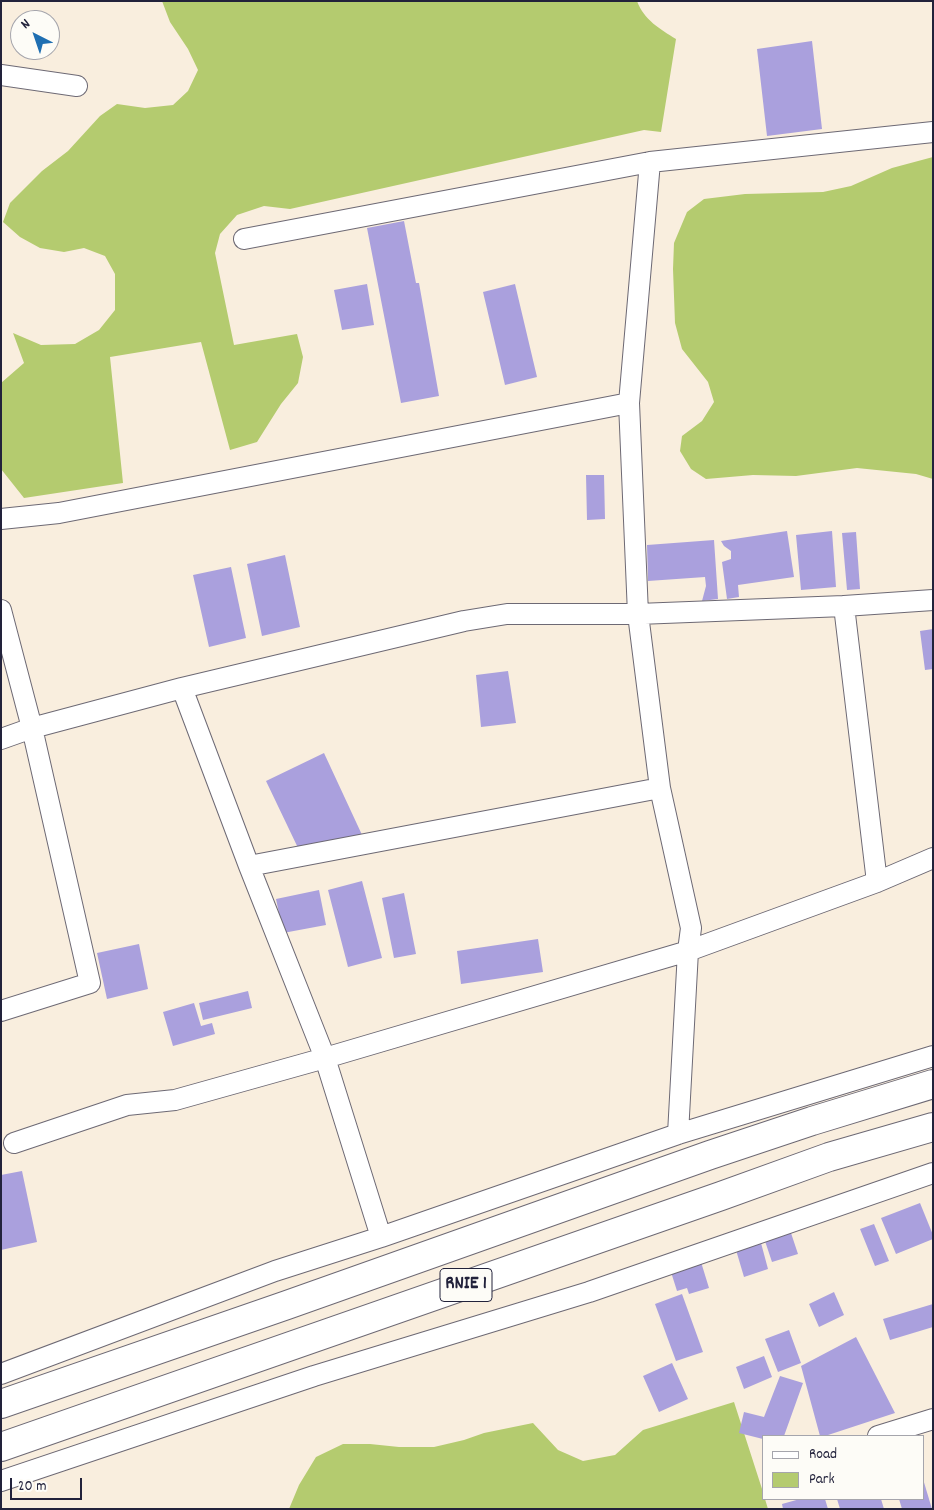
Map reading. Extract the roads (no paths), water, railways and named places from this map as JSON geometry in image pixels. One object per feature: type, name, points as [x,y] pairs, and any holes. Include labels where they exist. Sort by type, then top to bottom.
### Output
[{"type":"highway","name":"RNIE 1","points":[[1,1404],[287,1306],[710,1155],[933,1084]]},
{"type":"highway","name":"RNIE 1","points":[[1,1447],[386,1314],[828,1157],[933,1126]]},
{"type":"street","points":[[1,75],[77,86]]},
{"type":"street","points":[[244,238],[650,162],[933,132]]},
{"type":"street","points":[[650,162],[629,403],[638,614],[660,788],[691,928],[688,951],[678,1134]]},
{"type":"street","points":[[1,519],[59,512],[629,403]]},
{"type":"street","points":[[1,739],[32,728],[182,688],[464,621],[507,614],[638,614],[844,606],[933,600]]},
{"type":"street","points":[[844,606],[877,882]]},
{"type":"street","points":[[1,610],[32,728],[90,983],[1,1011]]},
{"type":"street","points":[[182,688],[249,866],[325,1058],[381,1237]]},
{"type":"street","points":[[249,866],[660,788]]},
{"type":"street","points":[[14,1143],[127,1105],[175,1100],[325,1058],[688,951],[877,882],[933,858]]},
{"type":"street","points":[[3,1367],[275,1271],[381,1237],[678,1134],[933,1056]]},
{"type":"street","points":[[1,1481],[314,1376],[590,1292],[933,1173]]},
{"type":"street","points":[[881,1435],[933,1419]]}]
